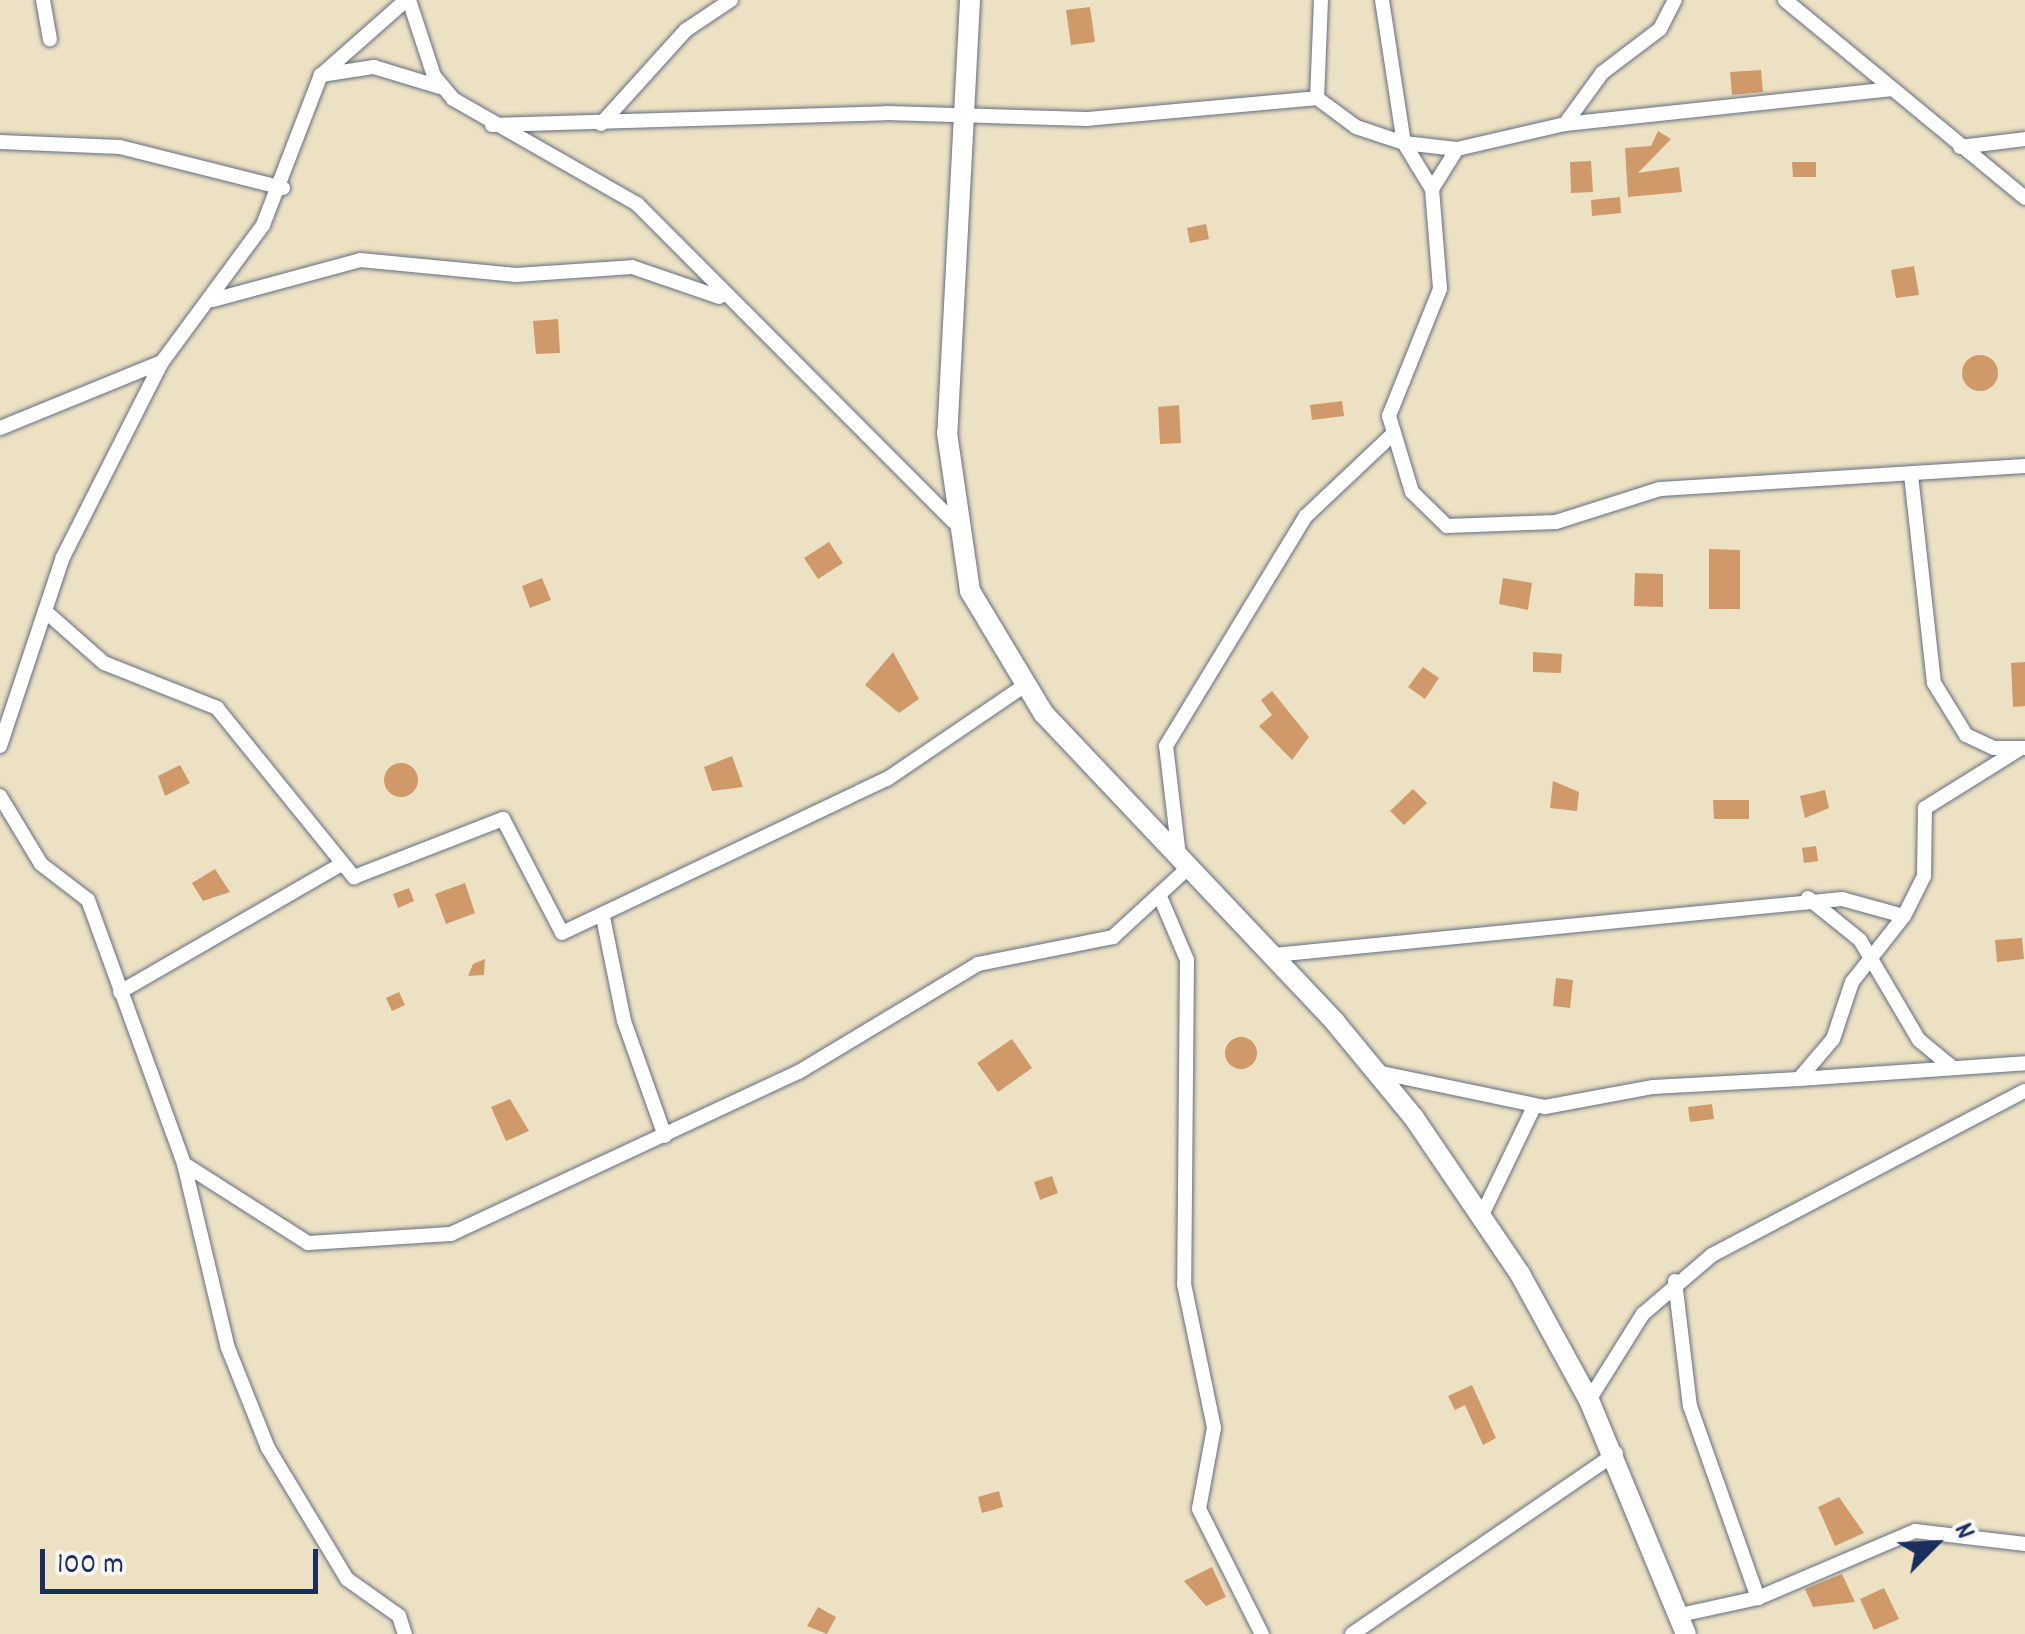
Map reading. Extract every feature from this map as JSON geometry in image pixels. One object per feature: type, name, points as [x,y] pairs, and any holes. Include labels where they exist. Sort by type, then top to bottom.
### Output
[{"type":"street","points":[[43,0],[50,39]]},
{"type":"street","points":[[0,746],[45,611],[162,362],[212,300],[283,188],[322,75],[408,0],[440,88]]},
{"type":"street","points":[[601,124],[686,30],[731,0]]},
{"type":"street","points":[[970,0],[948,433],[953,520],[970,590],[1024,686],[1377,1072],[1481,1218],[1616,1453],[1683,1624],[1758,1598],[1915,1531],[2025,1544]]},
{"type":"street","points":[[1318,98],[1321,0]]},
{"type":"street","points":[[1382,0],[1404,143],[1432,190],[1440,288],[1391,399],[1391,436],[1422,505],[1463,529],[1556,522],[1660,489],[2025,466]]},
{"type":"street","points":[[1785,0],[2025,198]]},
{"type":"street","points":[[1566,124],[1678,1]]},
{"type":"street","points":[[322,75],[374,67],[440,88],[492,125],[637,204],[722,298],[953,520]]},
{"type":"street","points":[[492,125],[1087,118],[1318,98],[1356,128],[1404,143],[1457,149],[1566,124],[1890,89]]},
{"type":"street","points":[[1960,147],[2025,140]]},
{"type":"street","points":[[0,142],[120,147],[283,188]]},
{"type":"street","points":[[1432,190],[1457,149]]},
{"type":"street","points":[[212,300],[360,260],[516,275],[632,267],[722,298]]},
{"type":"street","points":[[0,428],[162,362]]},
{"type":"street","points":[[184,1164],[288,1232],[340,1248],[451,1234],[799,1072],[978,964],[1113,937],[1161,899],[1184,862],[1166,746],[1306,516],[1391,436]]},
{"type":"street","points":[[1911,475],[1934,682],[1966,735],[2023,749]]},
{"type":"street","points":[[45,611],[104,663],[217,708],[342,864],[360,879],[500,818],[557,930],[603,917],[887,779],[1024,686]]},
{"type":"street","points":[[1800,1078],[1832,1039],[1870,955],[1904,916],[1924,876],[1925,808],[2023,749]]},
{"type":"street","points":[[0,796],[41,864],[88,900],[184,1164],[228,1348],[268,1448],[347,1579],[398,1616],[405,1634]]},
{"type":"street","points":[[120,992],[342,864]]},
{"type":"street","points":[[1274,955],[1807,898],[1904,916]]},
{"type":"street","points":[[1807,898],[1870,955],[1919,1040],[1956,1069]]},
{"type":"street","points":[[1161,899],[1187,960],[1184,1284],[1214,1428],[1199,1509],[1262,1634]]},
{"type":"street","points":[[603,917],[624,1021],[665,1136]]},
{"type":"street","points":[[1377,1072],[1534,1107],[1653,1087],[2025,1063]]},
{"type":"street","points":[[1588,1400],[1621,1342],[1676,1281],[2025,1091]]},
{"type":"street","points":[[1481,1218],[1534,1107]]},
{"type":"street","points":[[1676,1281],[1704,1459],[1758,1598]]},
{"type":"street","points":[[1352,1634],[1616,1453]]},
{"type":"building","points":[[1090,7],[1095,42],[1071,45],[1066,10]]},
{"type":"building","points":[[1761,70],[1763,92],[1732,95],[1730,72]]},
{"type":"building","points":[[1658,131],[1671,139],[1638,173],[1679,167],[1682,192],[1628,197],[1625,148],[1651,146]]},
{"type":"building","points":[[1591,161],[1593,192],[1571,193],[1570,162]]},
{"type":"building","points":[[1792,162],[1816,162],[1816,177],[1793,177]]},
{"type":"building","points":[[1620,197],[1621,213],[1592,216],[1591,200]]},
{"type":"building","points":[[1206,224],[1209,239],[1190,243],[1187,228]]},
{"type":"building","points":[[1914,266],[1919,295],[1896,298],[1891,270]]},
{"type":"building","points":[[558,319],[560,353],[536,354],[533,321]]},
{"type":"building","points":[[1980,355],[1993,360],[1998,373],[1993,386],[1980,391],[1967,386],[1962,373],[1967,360]]},
{"type":"building","points":[[1342,401],[1344,416],[1312,420],[1310,405]]},
{"type":"building","points":[[1179,405],[1181,443],[1160,444],[1158,407]]},
{"type":"building","points":[[829,542],[843,563],[818,579],[804,558]]},
{"type":"building","points":[[1709,549],[1740,550],[1740,609],[1709,609]]},
{"type":"building","points":[[1635,573],[1663,574],[1663,607],[1634,606]]},
{"type":"building","points":[[542,578],[551,600],[530,608],[522,586]]},
{"type":"building","points":[[1503,578],[1532,583],[1528,610],[1499,604]]},
{"type":"building","points":[[893,652],[919,699],[899,713],[865,685]]},
{"type":"building","points":[[1533,652],[1562,654],[1561,673],[1533,672]]},
{"type":"building","points":[[2025,662],[2025,706],[2013,707],[2011,663]]},
{"type":"building","points":[[1423,667],[1439,678],[1425,699],[1408,687]]},
{"type":"building","points":[[1272,691],[1309,737],[1292,760],[1259,726],[1272,715],[1261,700]]},
{"type":"building","points":[[732,756],[743,787],[712,791],[704,767]]},
{"type":"building","points":[[401,763],[413,768],[418,780],[413,792],[401,797],[389,792],[384,780],[389,768]]},
{"type":"building","points":[[180,765],[190,783],[165,796],[158,776]]},
{"type":"building","points":[[1553,781],[1579,792],[1577,811],[1550,808]]},
{"type":"building","points":[[1413,789],[1427,803],[1404,825],[1390,811]]},
{"type":"building","points":[[1825,790],[1829,808],[1805,818],[1800,796]]},
{"type":"building","points":[[1713,800],[1749,800],[1749,819],[1714,819]]},
{"type":"building","points":[[1816,846],[1818,861],[1804,863],[1802,848]]},
{"type":"building","points":[[215,869],[230,892],[203,901],[192,883]]},
{"type":"building","points":[[465,883],[475,913],[446,924],[435,894]]},
{"type":"building","points":[[409,888],[414,901],[398,908],[393,894]]},
{"type":"building","points":[[2022,938],[2024,959],[1997,962],[1995,940]]},
{"type":"building","points":[[485,959],[484,975],[468,976],[473,964]]},
{"type":"building","points":[[1556,978],[1573,980],[1570,1008],[1553,1006]]},
{"type":"building","points":[[399,992],[405,1005],[392,1011],[386,998]]},
{"type":"building","points":[[1241,1037],[1253,1041],[1257,1053],[1253,1065],[1241,1069],[1229,1065],[1225,1053],[1229,1041]]},
{"type":"building","points":[[1012,1039],[1032,1068],[998,1092],[977,1063]]},
{"type":"building","points":[[510,1099],[529,1131],[506,1141],[491,1107]]},
{"type":"building","points":[[1712,1104],[1714,1119],[1690,1122],[1688,1107]]},
{"type":"building","points":[[1052,1176],[1058,1193],[1040,1200],[1034,1182]]},
{"type":"building","points":[[1472,1385],[1496,1438],[1483,1445],[1465,1405],[1455,1410],[1448,1396]]},
{"type":"building","points":[[999,1491],[1003,1507],[982,1513],[978,1497]]},
{"type":"building","points":[[1839,1497],[1864,1533],[1835,1546],[1818,1507]]},
{"type":"building","points":[[1212,1567],[1226,1597],[1206,1606],[1184,1581]]},
{"type":"building","points":[[1842,1574],[1855,1602],[1813,1607],[1805,1589]]},
{"type":"building","points":[[1884,1588],[1899,1619],[1874,1630],[1860,1599]]},
{"type":"building","points":[[818,1607],[836,1617],[827,1634],[807,1626]]}]
